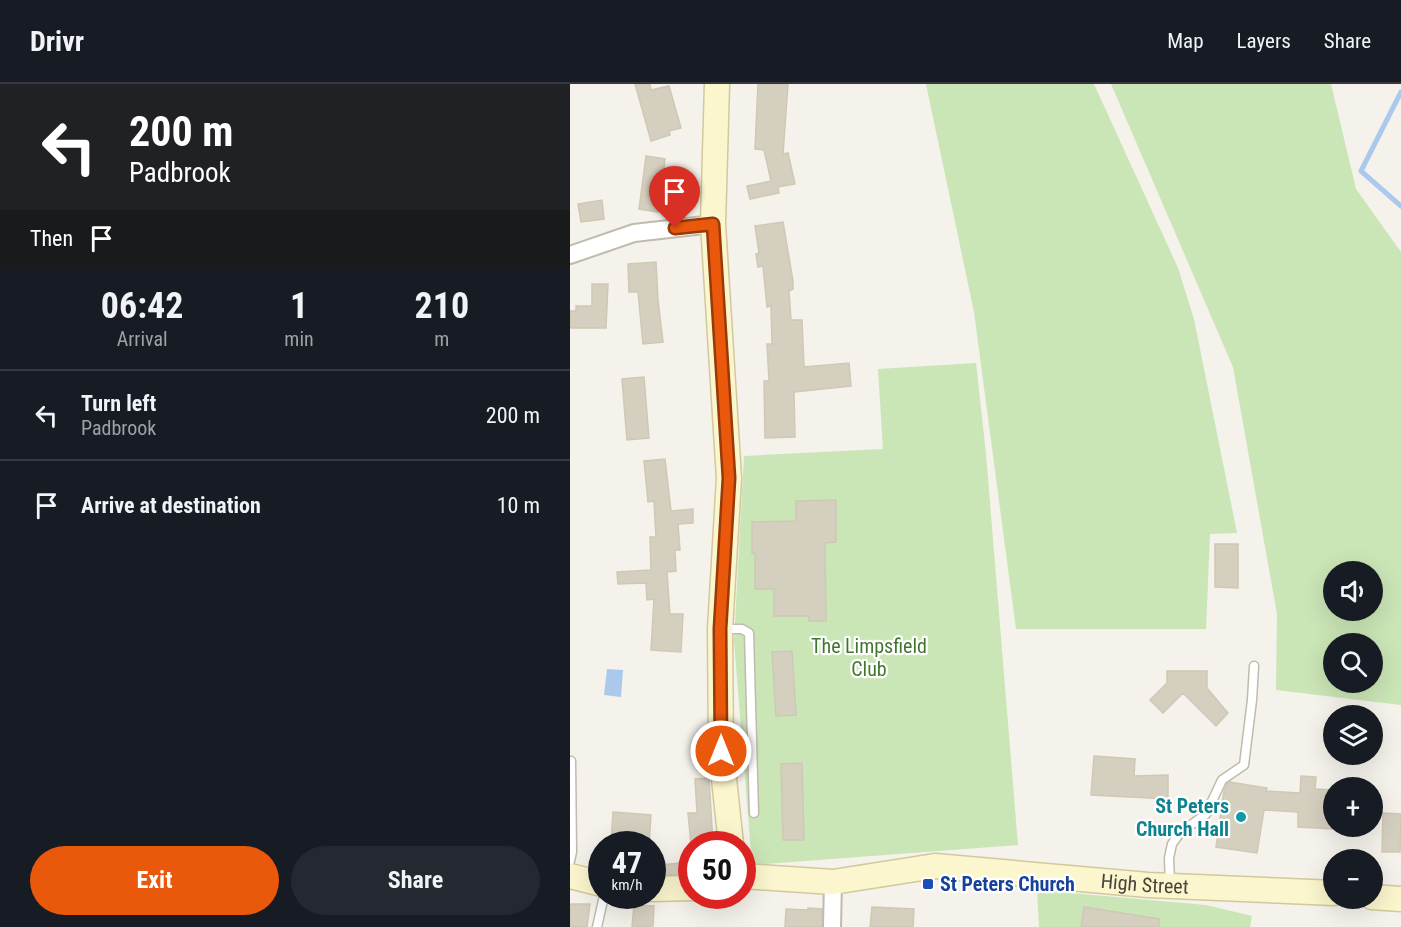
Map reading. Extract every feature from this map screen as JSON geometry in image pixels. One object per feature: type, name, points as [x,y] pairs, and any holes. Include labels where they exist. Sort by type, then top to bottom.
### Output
[{"type":"main road","points":[[717,84],[713,224],[729,478],[720,629],[721,751],[730,831]]},
{"type":"main road","name":"High Street","points":[[756,877],[833,882],[935,866],[1170,886],[1323,893]]},
{"type":"main road","points":[[570,876],[588,880]]},
{"type":"main road","points":[[1383,898],[1401,900]]},
{"type":"street","points":[[570,255],[634,233],[713,224]]},
{"type":"street","points":[[832,927],[833,882]]},
{"type":"lane","points":[[720,629],[741,629],[749,633],[754,813]]},
{"type":"lane","points":[[1170,886],[1169,858],[1172,844],[1180,833],[1206,814],[1222,780],[1244,765],[1254,666]]},
{"type":"lane","points":[[570,861],[572,852],[571,761]]},
{"type":"lane","points":[[597,927],[601,909]]},
{"type":"green space","points":[[926,84],[1094,84],[1178,268],[1194,319],[1237,533],[1210,534],[1206,629],[1016,629],[974,312]]},
{"type":"green space","points":[[1111,84],[1331,84],[1356,189],[1401,252],[1401,705],[1276,690],[1277,614],[1233,367]]},
{"type":"green space","name":"The Limpsfield Club","points":[[976,363],[986,454],[1018,845],[756,865],[756,831],[749,831],[734,641],[744,456],[883,449],[878,369]]},
{"type":"green space","points":[[1037,890],[1206,905],[1252,916],[1250,927],[1039,927]]},
{"type":"water","points":[[607,669],[623,670],[621,697],[604,695]]},
{"type":"building","points":[[635,84],[650,84],[651,90],[669,86],[681,128],[669,131],[670,135],[651,141]]},
{"type":"building","points":[[758,84],[788,84],[783,154],[788,153],[795,184],[778,187],[779,193],[750,199],[747,186],[771,181],[764,150],[755,149]]},
{"type":"building","points":[[646,156],[665,159],[661,195],[676,197],[675,211],[658,208],[658,212],[639,209]]},
{"type":"building","points":[[602,200],[604,219],[581,222],[578,204]]},
{"type":"building","points":[[783,222],[793,281],[793,289],[789,291],[791,320],[802,320],[804,367],[849,363],[851,386],[794,392],[795,437],[765,438],[764,381],[769,381],[767,344],[772,344],[771,306],[767,307],[763,266],[758,267],[756,254],[759,253],[755,226]]},
{"type":"building","points":[[656,262],[663,342],[643,344],[638,292],[629,292],[628,264]]},
{"type":"building","points":[[592,284],[608,284],[606,328],[570,328],[570,311],[576,311],[576,306],[592,306]]},
{"type":"building","points":[[644,377],[649,438],[627,440],[622,379]]},
{"type":"building","points":[[665,459],[671,511],[693,509],[693,523],[678,524],[680,550],[675,550],[676,571],[667,572],[670,614],[683,614],[681,652],[651,650],[654,599],[647,600],[646,583],[618,584],[617,572],[651,570],[650,537],[656,537],[654,501],[648,502],[644,461]]},
{"type":"building","points":[[836,500],[836,542],[825,543],[826,621],[809,621],[809,616],[774,616],[774,589],[755,589],[752,522],[796,521],[796,501]]},
{"type":"building","points":[[1215,544],[1238,544],[1238,588],[1215,587]]},
{"type":"building","points":[[792,651],[796,715],[776,716],[772,652]]},
{"type":"building","points":[[1167,671],[1207,671],[1207,688],[1228,713],[1216,726],[1183,693],[1163,713],[1150,700],[1167,683]]},
{"type":"building","points":[[1094,756],[1135,759],[1134,776],[1168,775],[1168,799],[1091,795]]},
{"type":"building","points":[[802,763],[804,840],[783,840],[781,764]]},
{"type":"building","name":"St Peters Church Hall","points":[[1301,776],[1316,777],[1315,789],[1323,789],[1323,828],[1298,827],[1298,812],[1264,810],[1257,853],[1216,847],[1224,791],[1230,782],[1267,788],[1266,791],[1300,793]]},
{"type":"building","points":[[709,778],[712,831],[690,831],[688,813],[697,813],[695,779]]},
{"type":"building","points":[[613,812],[651,815],[650,831],[612,831]]},
{"type":"building","points":[[1383,813],[1401,814],[1400,852],[1383,852]]},
{"type":"building","points":[[678,863],[678,874],[666,875],[666,864]]},
{"type":"building","points":[[570,904],[588,904],[587,927],[570,926]]},
{"type":"building","points":[[872,907],[914,909],[913,927],[870,927]]},
{"type":"building","points":[[1084,907],[1159,919],[1159,927],[1081,927]]},
{"type":"building","points":[[808,908],[822,909],[822,927],[785,927],[786,909],[808,910]]},
{"type":"building","points":[[634,909],[654,909],[653,926],[632,927]]},
{"type":"waterway","points":[[1401,92],[1361,171],[1401,206]]},
{"type":"place","name":"St Peters Church Hall","points":[[1241,817]]},
{"type":"place","name":"St Peters Church","points":[[928,884]]},
{"type":"route","points":[[675,228],[713,224],[729,478],[720,629],[721,751]]}]
